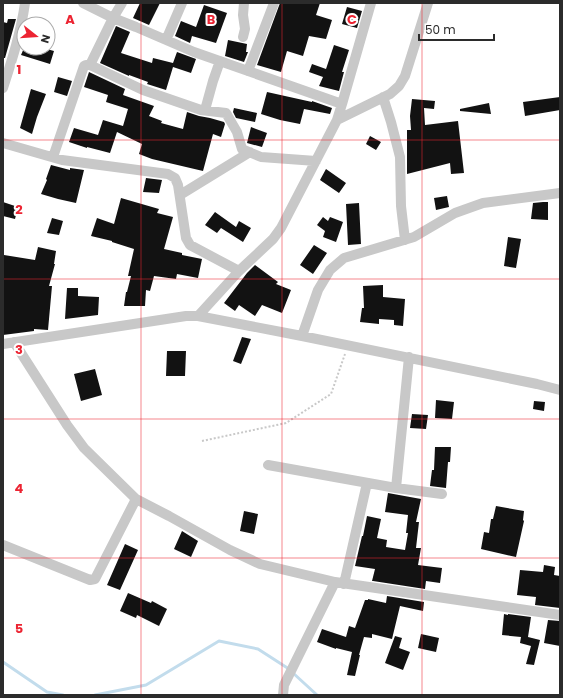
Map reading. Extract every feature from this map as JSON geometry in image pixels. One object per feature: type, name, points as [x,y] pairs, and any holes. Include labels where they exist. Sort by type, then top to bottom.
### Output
[{"type":"street","points":[[3,88],[23,20],[25,3]]},
{"type":"street","points":[[83,3],[113,18],[194,52],[342,104]]},
{"type":"street","points":[[90,65],[122,3]]},
{"type":"street","points":[[166,40],[182,3]]},
{"type":"street","points":[[243,37],[245,29],[243,15],[244,3]]},
{"type":"street","points":[[248,71],[272,3]]},
{"type":"street","points":[[198,316],[239,271],[273,239],[281,228],[337,120],[371,3]]},
{"type":"street","points":[[337,120],[390,94],[399,86],[405,76],[428,3]]},
{"type":"street","points":[[205,110],[213,80],[220,62]]},
{"type":"street","points":[[53,157],[84,66],[90,65],[143,90],[201,110],[226,113],[237,132],[242,148],[261,157],[316,161]]},
{"type":"street","points":[[383,97],[400,157],[401,206],[405,240]]},
{"type":"street","points":[[3,143],[62,160],[168,174],[175,178],[178,185],[186,238],[190,245],[239,271]]},
{"type":"street","points":[[180,195],[250,152]]},
{"type":"street","points":[[302,336],[318,290],[330,270],[344,258],[414,237],[455,212],[483,203],[560,193]]},
{"type":"street","points":[[3,344],[186,316],[198,316],[409,357],[560,390]]},
{"type":"street","points":[[14,342],[67,425],[84,448],[136,499],[230,550],[260,564],[339,583],[560,615]]},
{"type":"street","points":[[396,488],[409,357]]},
{"type":"street","points":[[268,465],[396,488],[442,494]]},
{"type":"street","points":[[283,695],[284,684],[300,651],[339,583],[367,483]]},
{"type":"street","points":[[3,545],[93,580],[95,579],[136,499]]},
{"type":"path","points":[[202,441],[286,423],[331,394],[348,345]]},
{"type":"building","points":[[140,3],[160,3],[149,25],[133,18]]},
{"type":"building","points":[[280,3],[320,3],[316,15],[332,20],[326,39],[309,36],[303,56],[287,51],[281,72],[257,65]]},
{"type":"building","points":[[204,5],[227,13],[216,43],[192,36],[190,43],[175,36],[181,21],[196,27]]},
{"type":"building","points":[[347,7],[362,11],[357,28],[342,24]]},
{"type":"building","points":[[8,19],[16,19],[5,58],[3,58],[3,22],[7,23]]},
{"type":"building","points":[[116,26],[130,32],[121,53],[152,63],[153,58],[173,63],[177,52],[196,59],[191,73],[173,67],[166,90],[147,84],[148,82],[129,76],[100,63]]},
{"type":"building","points":[[228,40],[247,44],[246,52],[248,52],[244,62],[225,56]]},
{"type":"building","points":[[334,45],[349,50],[342,72],[344,72],[339,91],[319,86],[323,77],[309,72],[312,64],[326,69]]},
{"type":"building","points":[[24,56],[52,56],[50,64]]},
{"type":"building","points":[[89,72],[125,89],[123,95],[154,106],[149,116],[162,121],[161,123],[183,129],[187,112],[224,122],[225,124],[221,137],[213,134],[203,171],[152,159],[139,154],[142,144],[117,132],[110,153],[69,142],[74,128],[98,135],[103,120],[123,126],[128,109],[106,102],[108,95],[84,87]]},
{"type":"building","points":[[58,77],[72,81],[67,96],[54,92]]},
{"type":"building","points":[[31,89],[46,94],[32,134],[20,128]]},
{"type":"building","points":[[267,92],[312,101],[332,108],[330,114],[304,109],[300,124],[280,120],[261,114]]},
{"type":"building","points":[[560,97],[560,110],[525,116],[523,102]]},
{"type":"building","points":[[412,99],[435,101],[434,109],[424,108],[425,125],[458,121],[464,173],[451,174],[450,163],[407,174],[407,130],[411,130],[410,116]]},
{"type":"building","points":[[489,103],[491,114],[460,111],[460,109]]},
{"type":"building","points":[[234,108],[257,113],[255,122],[236,118],[233,112]]},
{"type":"building","points":[[251,127],[267,133],[262,147],[247,143]]},
{"type":"building","points":[[370,136],[381,142],[376,150],[366,144]]},
{"type":"building","points":[[51,165],[70,170],[70,168],[84,170],[76,203],[41,194]]},
{"type":"building","points":[[326,169],[346,183],[339,193],[320,180]]},
{"type":"building","points":[[146,178],[162,180],[159,193],[143,192]]},
{"type":"building","points":[[447,196],[449,207],[436,210],[434,198]]},
{"type":"building","points":[[121,198],[159,209],[157,213],[173,217],[164,249],[182,253],[182,255],[202,259],[198,278],[177,274],[176,279],[154,276],[150,291],[146,290],[145,306],[124,306],[126,292],[131,276],[128,276],[134,249],[112,241],[91,236],[97,218],[114,224]]},
{"type":"building","points":[[3,202],[18,207],[15,219],[3,216]]},
{"type":"building","points":[[548,202],[548,220],[531,219],[533,203]]},
{"type":"building","points":[[359,203],[361,244],[348,245],[346,204]]},
{"type":"building","points":[[215,212],[236,227],[239,221],[251,228],[243,242],[221,228],[217,233],[205,225]]},
{"type":"building","points":[[323,217],[328,221],[330,217],[343,222],[336,242],[323,237],[325,231],[317,225]]},
{"type":"building","points":[[52,218],[63,221],[59,235],[47,233]]},
{"type":"building","points":[[508,237],[521,239],[516,268],[504,266]]},
{"type":"building","points":[[314,245],[327,253],[313,274],[300,265]]},
{"type":"building","points":[[38,247],[56,251],[55,264],[49,286],[52,286],[48,330],[34,329],[34,331],[3,335],[4,255],[35,260]]},
{"type":"building","points":[[255,265],[278,282],[276,284],[291,290],[282,313],[262,305],[255,316],[239,305],[235,311],[224,303]]},
{"type":"building","points":[[383,285],[383,297],[405,299],[403,326],[394,325],[394,320],[379,319],[379,324],[360,322],[362,308],[364,308],[363,286]]},
{"type":"building","points":[[67,288],[78,288],[78,296],[99,297],[98,315],[65,319]]},
{"type":"building","points":[[242,337],[251,339],[241,364],[233,361]]},
{"type":"building","points":[[167,351],[186,351],[185,376],[166,376]]},
{"type":"building","points":[[95,369],[102,395],[81,401],[74,374]]},
{"type":"building","points":[[436,400],[454,402],[452,419],[435,418]]},
{"type":"building","points":[[534,401],[545,402],[544,411],[533,409]]},
{"type":"building","points":[[412,414],[428,415],[426,429],[410,428]]},
{"type":"building","points":[[435,447],[451,447],[446,488],[430,486],[432,470],[434,470]]},
{"type":"building","points":[[388,493],[421,499],[416,522],[419,522],[416,548],[421,548],[418,565],[442,568],[440,583],[426,581],[425,589],[372,581],[375,569],[355,566],[367,516],[381,519],[377,538],[387,540],[386,547],[405,550],[408,533],[406,533],[408,515],[385,512]]},
{"type":"building","points":[[496,506],[524,511],[524,521],[516,557],[481,549],[484,532],[489,533],[491,519],[493,519]]},
{"type":"building","points":[[244,511],[258,514],[254,534],[240,531]]},
{"type":"building","points":[[182,531],[198,541],[191,557],[174,549]]},
{"type":"building","points":[[125,544],[138,550],[120,590],[107,585]]},
{"type":"building","points":[[544,565],[555,567],[554,575],[560,576],[560,608],[535,605],[536,597],[517,595],[520,570],[543,572]]},
{"type":"building","points":[[128,593],[151,603],[152,601],[167,609],[159,626],[137,615],[136,618],[120,611]]},
{"type":"building","points":[[387,596],[424,602],[423,611],[400,606],[392,639],[372,634],[372,638],[364,637],[355,676],[347,675],[352,652],[336,649],[317,642],[322,629],[346,637],[349,626],[355,628],[365,600],[368,599],[386,603]]},
{"type":"building","points":[[504,614],[531,617],[528,637],[540,640],[534,665],[526,664],[531,646],[520,643],[521,637],[502,635]]},
{"type":"building","points":[[548,620],[560,621],[560,646],[544,643]]},
{"type":"building","points":[[421,634],[439,638],[436,652],[418,648]]},
{"type":"building","points":[[395,636],[402,638],[399,648],[410,652],[403,670],[385,663]]},
{"type":"waterway","points":[[95,695],[146,685],[219,641],[258,649],[289,669]]},
{"type":"waterway","points":[[3,662],[47,692],[63,695]]},
{"type":"waterway","points":[[293,673],[317,695]]}]
